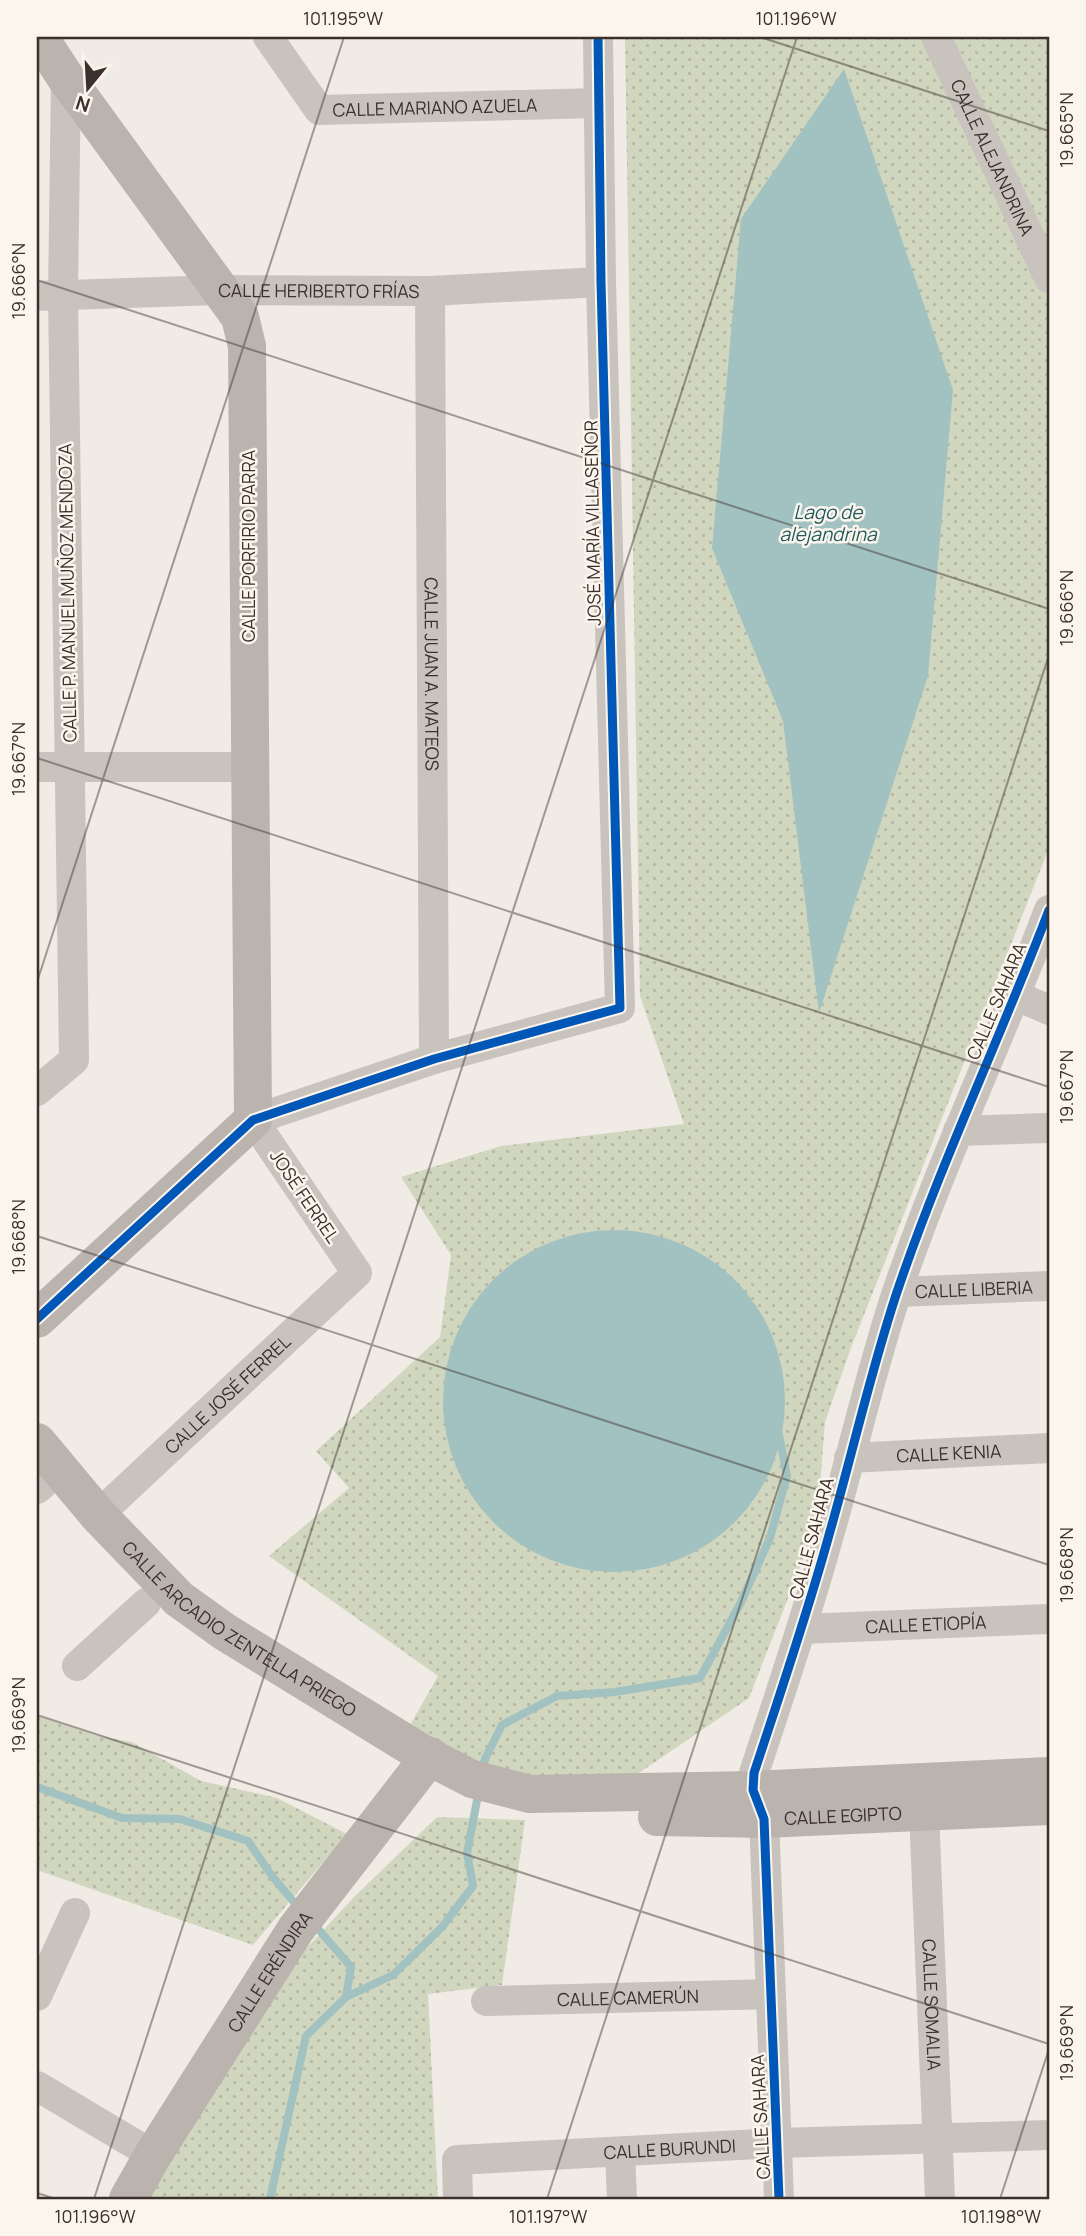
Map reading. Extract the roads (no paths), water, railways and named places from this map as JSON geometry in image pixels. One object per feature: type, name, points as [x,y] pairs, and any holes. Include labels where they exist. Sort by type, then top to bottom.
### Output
[{"type":"street","name":"CALLE PORFIRIO PARRA","points":[[39,37],[240,317],[247,346],[253,1120]]},
{"type":"street","name":"CALLE MARIANO AZUELA","points":[[268,37],[318,110],[599,103]]},
{"type":"street","name":"JOSÉ MARÍA VILLASEÑOR","points":[[434,1059],[620,1008],[601,282],[598,37]]},
{"type":"street","name":"CALLE ALEJANDRINA","points":[[936,37],[1049,278]]},
{"type":"street","name":"CALLE P. MANUEL MUÑOZ MENDOZA","points":[[37,1091],[74,1060],[69,767],[50,296],[66,78]]},
{"type":"street","name":"CALLE HERIBERTO FRÍAS","points":[[50,296],[219,290],[430,290],[601,282]]},
{"type":"street","name":"CALLE JUAN A. MATEOS","points":[[430,290],[434,1059]]},
{"type":"street","points":[[37,767],[250,767]]},
{"type":"street","name":"CALLE SAHARA","points":[[779,2199],[770,1994],[754,1773],[802,1629],[872,1371],[897,1292],[958,1131],[1017,996],[1049,910]]},
{"type":"street","points":[[1017,996],[1049,1010]]},
{"type":"street","points":[[37,1319],[253,1120],[434,1059]]},
{"type":"street","name":"JOSÉ FERREL","points":[[253,1120],[357,1273]]},
{"type":"street","points":[[958,1131],[1049,1128]]},
{"type":"street","name":"CALLE JOSÉ FERREL","points":[[98,1516],[357,1273]]},
{"type":"street","name":"CALLE LIBERIA","points":[[897,1292],[1049,1286]]},
{"type":"street","name":"CALLE ARCADIO ZENTELLA PRIEGO","points":[[37,1442],[98,1516],[178,1599],[423,1766]]},
{"type":"street","name":"CALLE KENIA","points":[[849,1458],[1049,1448]]},
{"type":"street","name":"CALLE ARCADIO ZENTELLA PRIEGO","points":[[38,1484],[146,1602],[194,1638],[471,1790]]},
{"type":"street","points":[[77,1666],[146,1602]]},
{"type":"street","name":"CALLE ETIOPÍA","points":[[802,1629],[1049,1619]]},
{"type":"street","name":"CALLE ERÉNDIRA","points":[[128,2199],[296,1929],[423,1766]]},
{"type":"street","name":"CALLE EGIPTO","points":[[758,1805],[1049,1776]]},
{"type":"street","name":"CALLE EGIPTO","points":[[471,1790],[528,1804],[758,1805],[924,1811],[1049,1806]]},
{"type":"street","name":"CALLE SOMALIA","points":[[924,1811],[940,2199]]},
{"type":"street","points":[[37,1996],[75,1913]]},
{"type":"street","name":"CALLE CAMERÚN","points":[[486,2001],[770,1994]]},
{"type":"street","points":[[37,2086],[153,2155]]},
{"type":"street","name":"CALLE BURUNDI","points":[[458,2199],[457,2160],[777,2143],[1049,2135]]},
{"type":"street","points":[[620,2152],[622,2199]]},
{"type":"water","name":"Lago de alejandrina","points":[[844,69],[953,390],[928,676],[819,1013],[783,721],[712,548],[741,219]]},
{"type":"water","points":[[614,1230],[647,1233],[679,1243],[709,1259],[735,1280],[756,1306],[772,1336],[782,1368],[785,1401],[782,1434],[772,1466],[756,1496],[735,1522],[709,1543],[679,1559],[647,1569],[614,1572],[581,1569],[549,1559],[519,1543],[493,1522],[472,1496],[456,1466],[446,1434],[443,1401],[446,1368],[456,1336],[472,1306],[493,1280],[519,1259],[549,1243],[581,1233]]},
{"type":"waterway","points":[[483,1770],[485,1759],[502,1725],[557,1696],[615,1692],[700,1678],[741,1602],[770,1538],[787,1476],[779,1435]]},
{"type":"waterway","points":[[37,1787],[122,1818],[180,1819],[248,1841],[272,1876],[299,1908]]},
{"type":"waterway","points":[[270,2199],[306,2036],[346,1997],[393,1975],[442,1927],[473,1886],[467,1853],[479,1790]]},
{"type":"waterway","points":[[313,1923],[351,1967],[346,1997]]}]
